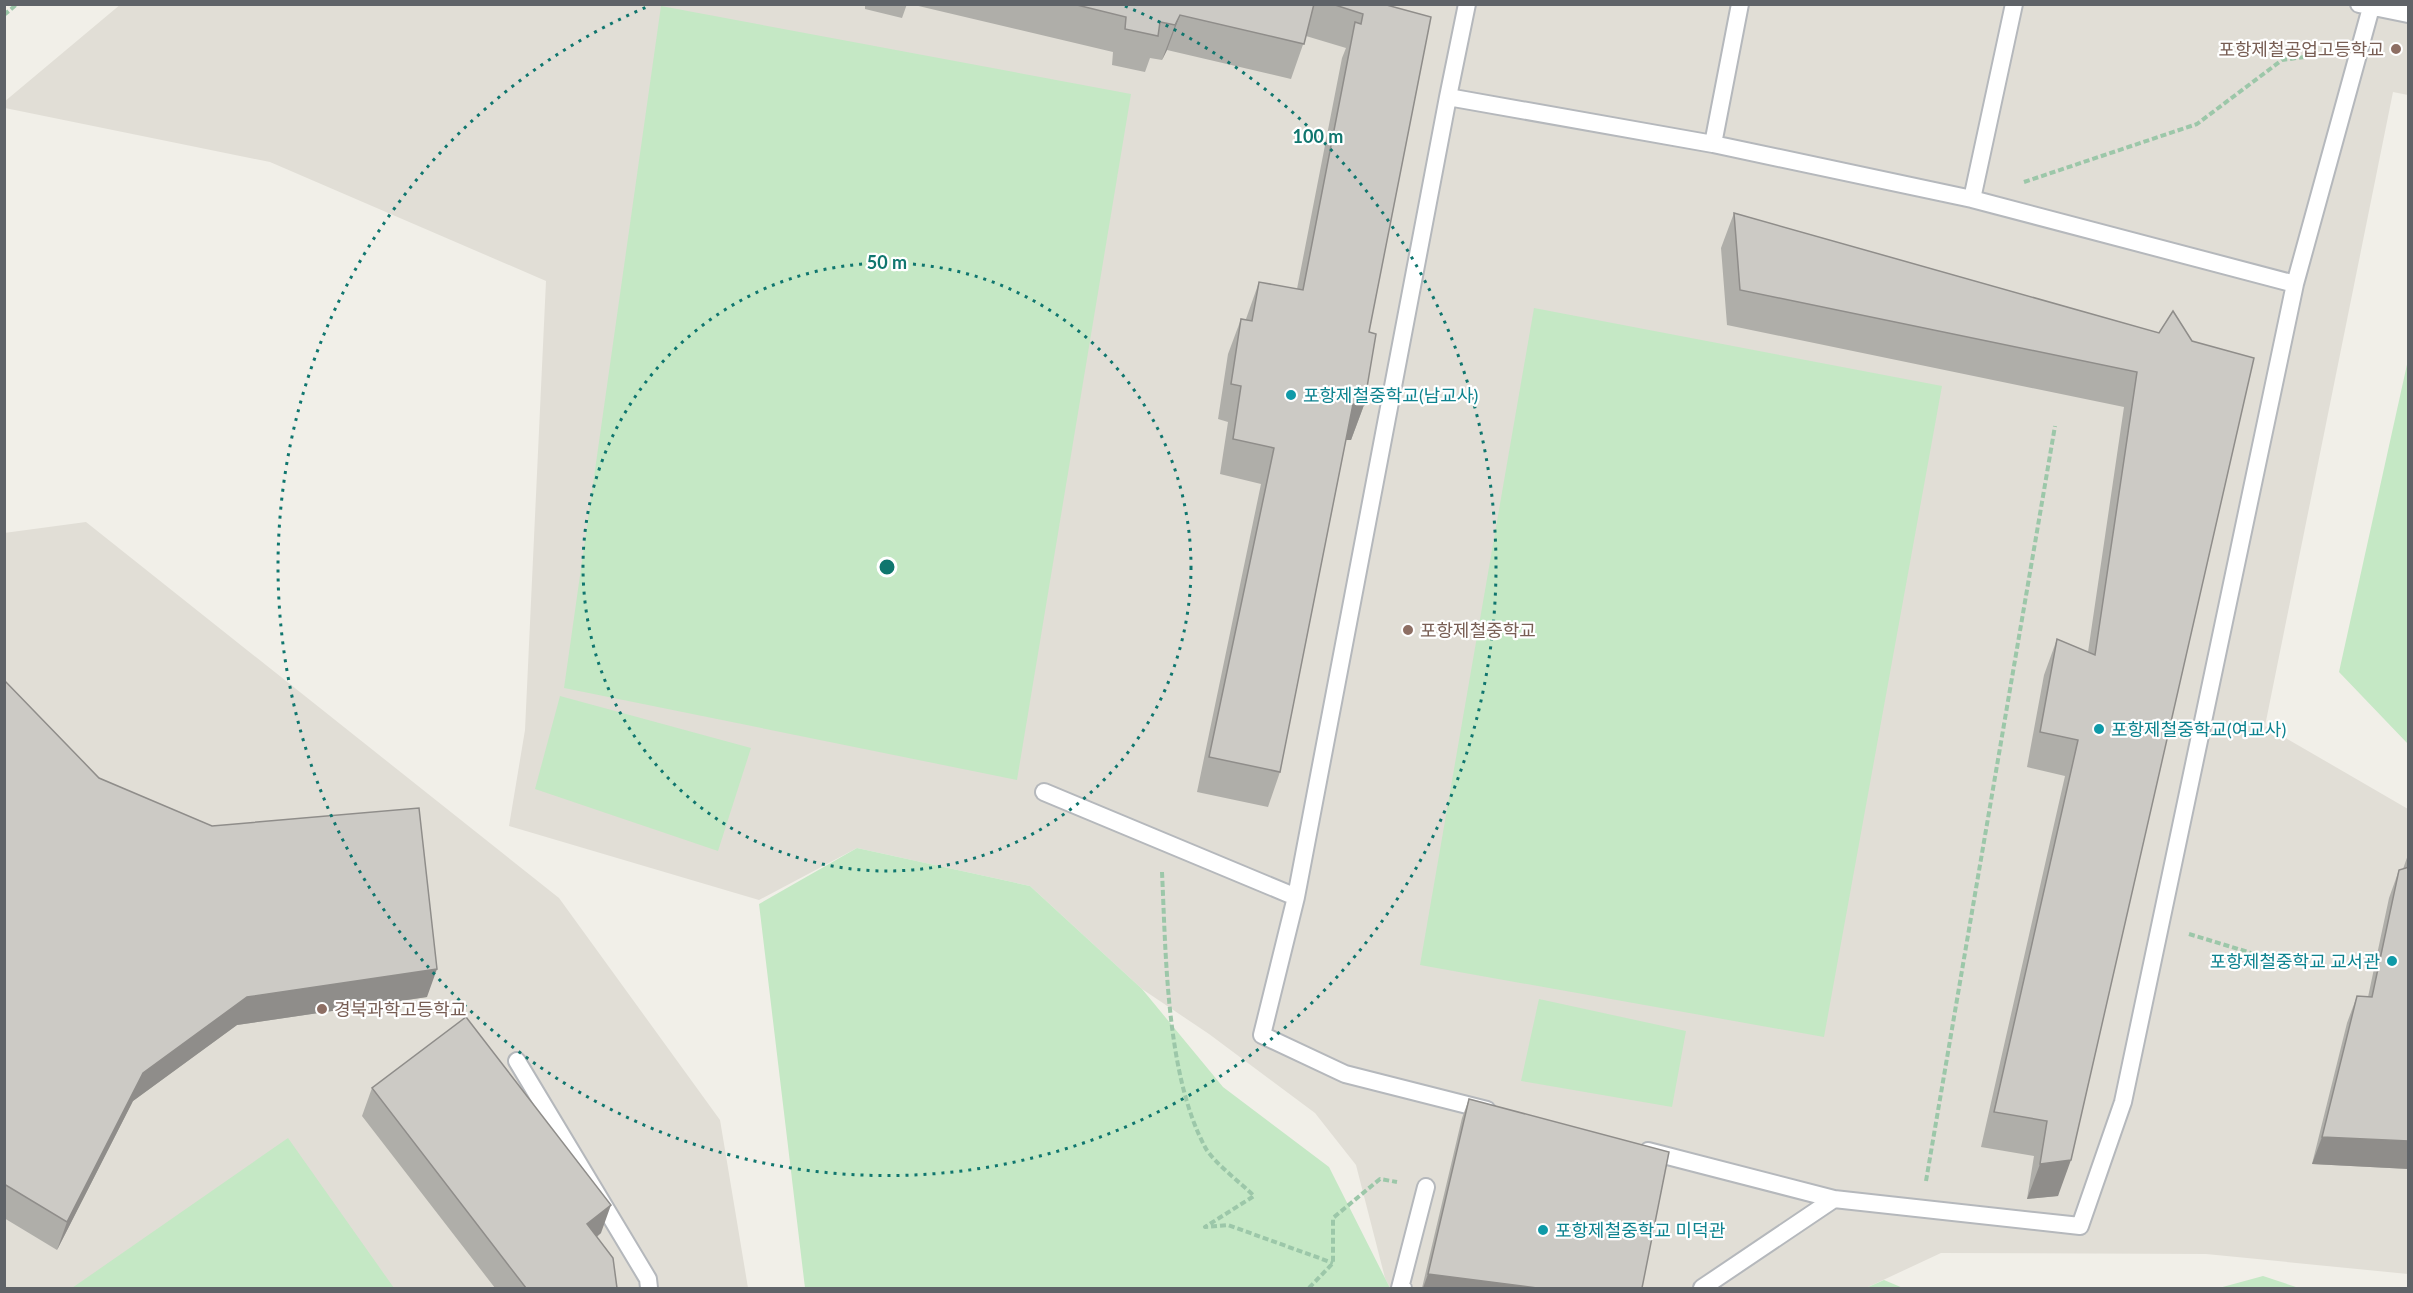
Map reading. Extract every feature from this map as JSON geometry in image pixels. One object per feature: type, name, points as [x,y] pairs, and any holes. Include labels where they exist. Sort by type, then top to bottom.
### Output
[{"type":"lane","points":[[1467,4],[1296,897],[1262,1035],[1345,1074],[1504,1115]]},
{"type":"lane","points":[[1713,144],[1740,4]]},
{"type":"lane","points":[[1972,200],[2014,4]]},
{"type":"lane","points":[[1629,1147],[1834,1199],[2080,1226],[2123,1102],[2295,284],[2360,50],[2368,5],[2409,14]]},
{"type":"lane","points":[[1448,97],[1713,144],[1972,200],[2295,284]]},
{"type":"lane","points":[[1044,792],[1296,897]]},
{"type":"lane","points":[[518,1061],[648,1279],[649,1288]]},
{"type":"lane","points":[[1403,1288],[1400,1288],[1426,1187]]},
{"type":"lane","points":[[1702,1288],[1834,1199]]},
{"type":"path","points":[[4,15],[17,4]]},
{"type":"path","points":[[1972,200],[2197,124],[2282,60],[2360,50]]},
{"type":"path","points":[[1921,1208],[2055,426]]},
{"type":"path","points":[[1161,841],[1166,959],[1180,1081],[1206,1149],[1254,1196],[1205,1227],[1228,1225],[1333,1263]]},
{"type":"path","points":[[2160,926],[2291,964]]},
{"type":"path","points":[[1309,1288],[1333,1263],[1333,1218],[1380,1179],[1426,1187]]},
{"type":"shaded area","name":"포항제철중학교","points":[[121,4],[2408,5],[2408,95],[2393,92],[2265,726],[2408,809],[2408,1274],[2206,1254],[1941,1253],[1866,1288],[1390,1288],[1385,1278],[1356,1165],[1315,1113],[1209,1034],[1142,989],[1030,886],[857,848],[759,900],[509,826],[525,730],[546,281],[270,162],[5,108],[4,102]]},
{"type":"shaded area","name":"경북과학고등학교","points":[[86,522],[559,898],[720,1120],[748,1288],[5,1288],[4,533]]},
{"type":"green space","points":[[661,6],[1131,94],[1017,780],[564,688]]},
{"type":"green space","points":[[1534,308],[1942,386],[1824,1037],[1420,965]]},
{"type":"green space","points":[[2408,360],[2408,744],[2339,672]]},
{"type":"green space","points":[[560,696],[751,748],[718,851],[535,789]]},
{"type":"green space","points":[[857,848],[1030,886],[1142,989],[1223,1087],[1329,1167],[1390,1288],[805,1288],[759,904]]},
{"type":"green space","points":[[1539,999],[1686,1031],[1672,1107],[1521,1081]]},
{"type":"green space","points":[[288,1138],[394,1288],[72,1288]]},
{"type":"green space","points":[[2263,1276],[2299,1288],[2219,1288]]},
{"type":"green space","points":[[1884,1280],[1903,1288],[1866,1288]]},
{"type":"building","points":[[1073,4],[1314,4],[1304,44],[1180,15],[1175,25],[1160,22],[1158,36],[1125,29],[1126,17]]},
{"type":"building","name":"포항제철중학교(남교사)","points":[[1332,4],[1383,4],[1431,17],[1369,332],[1376,334],[1364,405],[1353,404],[1280,772],[1209,757],[1274,448],[1233,439],[1241,386],[1231,384],[1241,319],[1252,321],[1259,282],[1303,290],[1355,22],[1361,24],[1363,14]]},
{"type":"building","name":"포항제철중학교(여교사)","points":[[1734,213],[2159,333],[2173,311],[2192,341],[2254,358],[2071,1160],[2040,1164],[2047,1121],[1994,1112],[2078,740],[2040,732],[2057,639],[2095,655],[2137,372],[1740,290]]},
{"type":"building","points":[[4,680],[99,778],[212,826],[419,808],[437,969],[247,997],[143,1073],[67,1222],[4,1184]]},
{"type":"building","name":"포항제철중학교 교서관","points":[[2409,867],[2409,1141],[2322,1137],[2357,996],[2372,997],[2399,870]]},
{"type":"building","points":[[466,1017],[611,1205],[587,1224],[613,1258],[617,1288],[526,1288],[372,1088]]},
{"type":"building","name":"포항제철중학교 미덕관","points":[[1469,1099],[1669,1152],[1642,1288],[1537,1288],[1428,1274]]},
{"type":"place","name":"포항제철공업고등학교","points":[[2396,49]]},
{"type":"place","name":"포항제철중학교(남교사)","points":[[1291,395]]},
{"type":"place","name":"포항제철중학교","points":[[1408,630]]},
{"type":"place","name":"포항제철중학교(여교사)","points":[[2099,729]]},
{"type":"place","name":"포항제철중학교 교서관","points":[[2392,961]]},
{"type":"place","name":"경북과학고등학교","points":[[322,1009]]},
{"type":"place","name":"포항제철중학교 미덕관","points":[[1543,1230]]}]
